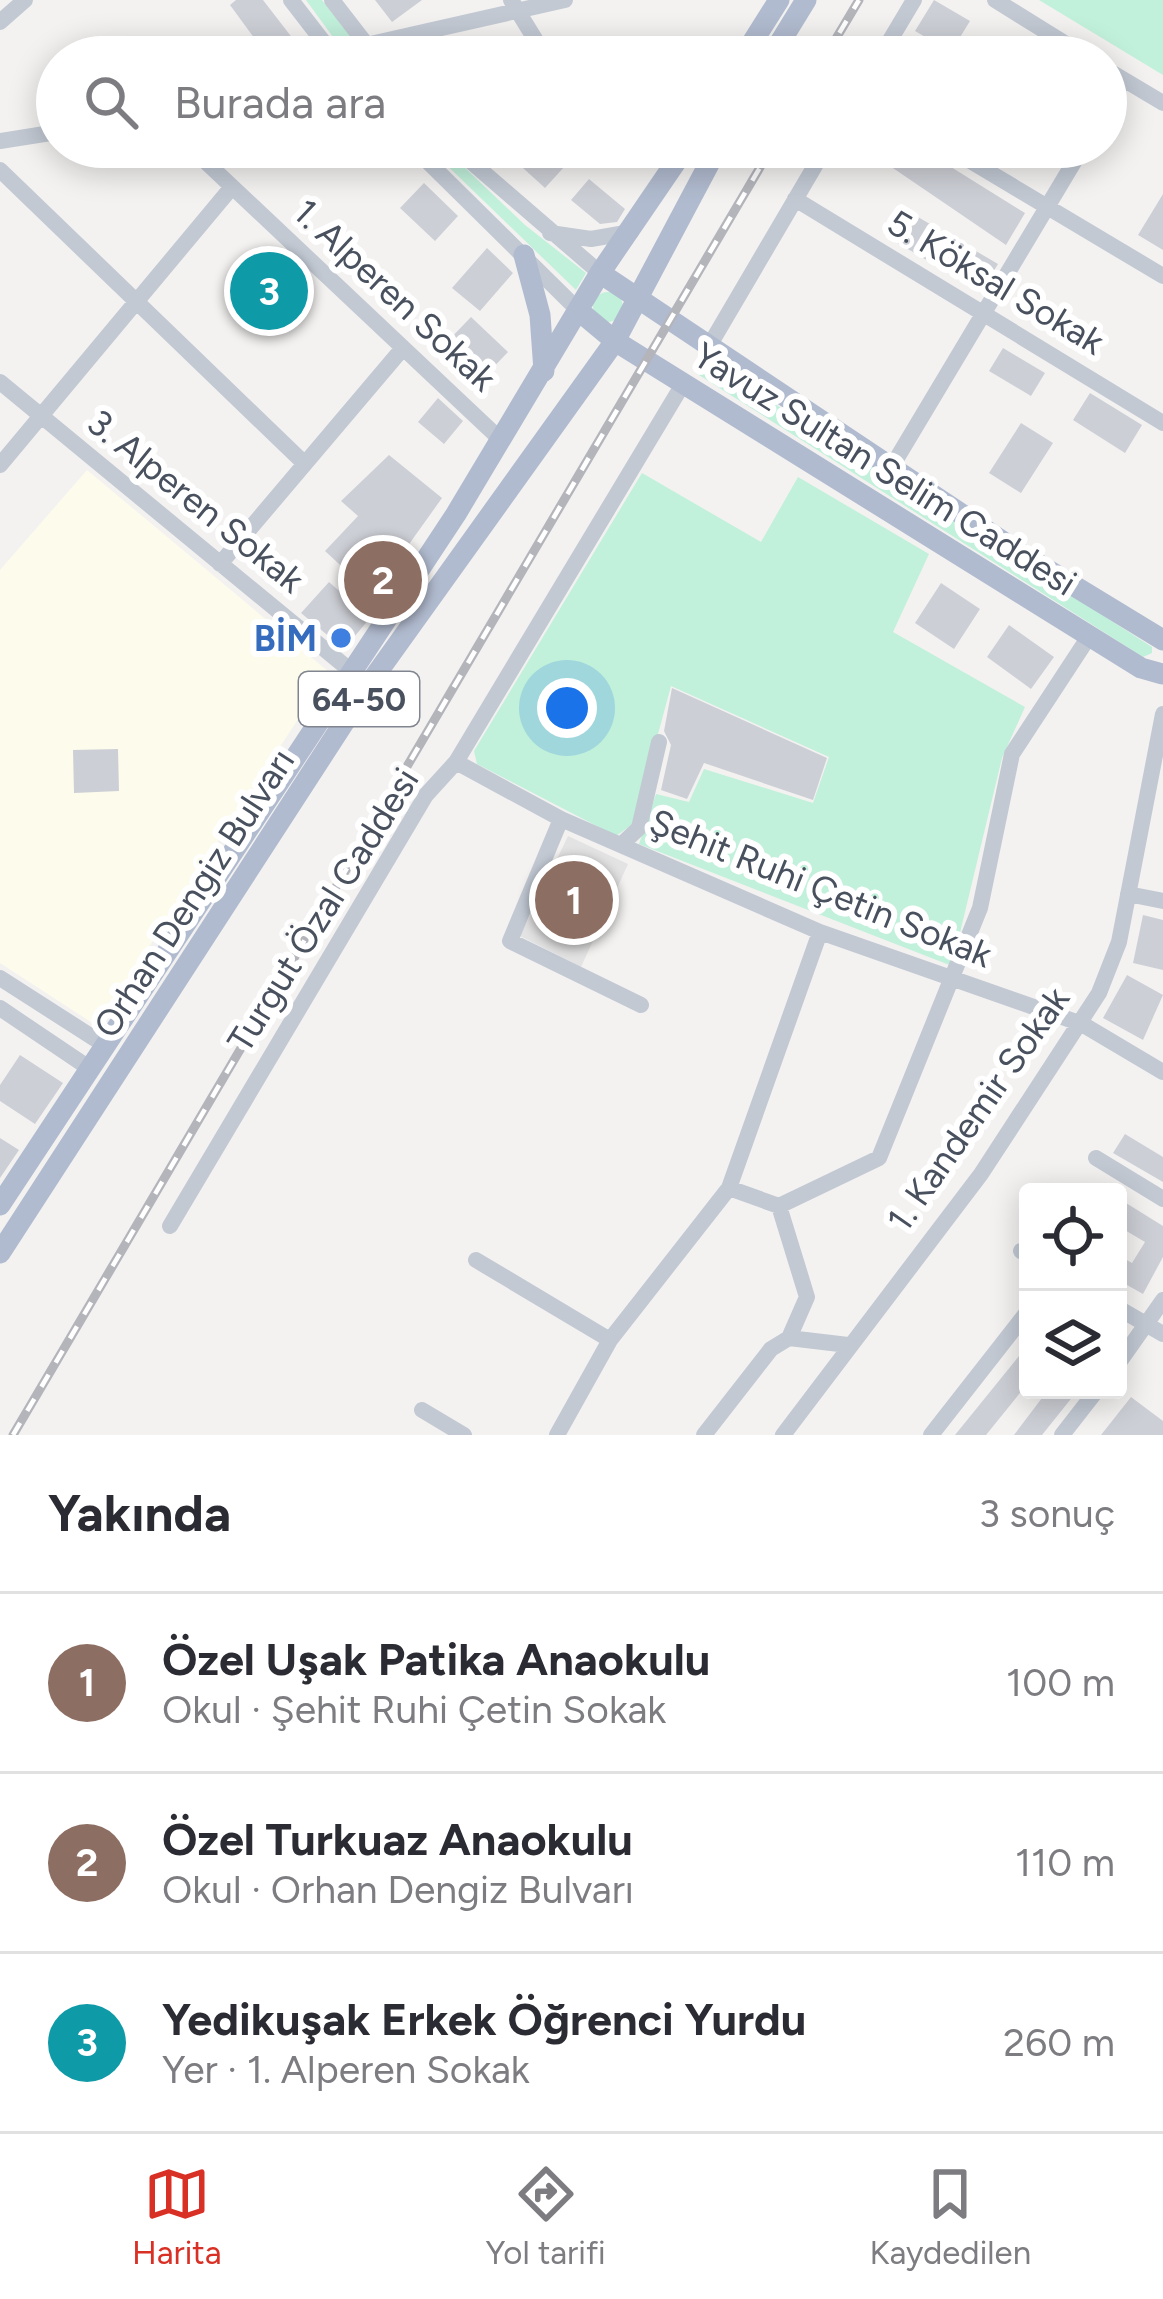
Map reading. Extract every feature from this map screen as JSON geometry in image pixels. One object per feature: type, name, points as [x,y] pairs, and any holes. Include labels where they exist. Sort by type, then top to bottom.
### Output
[{"type":"main road","points":[[756,36],[778,0]]},
{"type":"main road","points":[[784,36],[806,0]]},
{"type":"main road","name":"Orhan Dengiz Bulvarı","points":[[0,1205],[502,441],[600,273],[673,168]]},
{"type":"main road","name":"Orhan Dengiz Bulvarı","points":[[0,1253],[367,687],[614,341],[641,299],[707,168]]},
{"type":"main road","points":[[524,255],[537,296],[544,374]]},
{"type":"main road","name":"Yavuz Sultan Selim Caddesi","points":[[600,273],[891,468],[1163,640]]},
{"type":"main road","name":"Yavuz Sultan Selim Caddesi","points":[[579,311],[614,341],[1141,668],[1163,674]]},
{"type":"main road","points":[[683,383],[708,348]]},
{"type":"main road","points":[[1163,640],[1153,654],[1163,674]]},
{"type":"street","points":[[291,0],[318,36]]},
{"type":"street","points":[[332,0],[360,36]]},
{"type":"street","points":[[418,36],[515,5],[566,0]]},
{"type":"street","points":[[893,36],[914,0]]},
{"type":"street","points":[[995,0],[1053,36]]},
{"type":"street","points":[[0,22],[18,2]]},
{"type":"street","points":[[515,5],[533,36]]},
{"type":"street","points":[[1127,82],[1163,103]]},
{"type":"street","points":[[0,141],[36,136]]},
{"type":"street","name":"1. Alperen Sokak","points":[[212,168],[502,441]]},
{"type":"street","points":[[435,168],[579,311]]},
{"type":"street","points":[[477,168],[600,273]]},
{"type":"street","points":[[708,348],[813,168]]},
{"type":"street","points":[[983,168],[1163,276]]},
{"type":"street","points":[[891,468],[1070,168]]},
{"type":"street","points":[[0,170],[304,464]]},
{"type":"street","points":[[0,465],[232,187]]},
{"type":"street","name":"5. Köksal Sokak","points":[[795,199],[1163,423]]},
{"type":"street","points":[[547,232],[591,239],[632,232]]},
{"type":"street","points":[[220,564],[403,348]]},
{"type":"street","name":"3. Alperen Sokak","points":[[0,382],[351,671]]},
{"type":"street","name":"Turgut Özal Caddesi","points":[[170,1226],[426,795],[456,762],[683,383]]},
{"type":"street","points":[[729,1189],[778,1206],[879,1158],[980,908],[1012,754],[1090,635]]},
{"type":"street","name":"1. Kandemir Sokak","points":[[783,1435],[982,1174],[1082,1024],[1109,973],[1160,750],[1163,714]]},
{"type":"street","points":[[622,844],[639,828],[659,742]]},
{"type":"street","name":"Şehit Ruhi Çetin Sokak","points":[[456,762],[561,819],[820,932],[1082,1024],[1163,1072]]},
{"type":"street","points":[[561,819],[510,941],[640,1004]]},
{"type":"street","points":[[1128,894],[1163,901]]},
{"type":"street","points":[[557,1435],[610,1340],[729,1189],[820,932]]},
{"type":"street","points":[[0,978],[104,1045]]},
{"type":"street","points":[[0,1009],[88,1068]]},
{"type":"street","points":[[1096,1158],[1163,1199]]},
{"type":"street","points":[[778,1206],[807,1297],[790,1338]]},
{"type":"street","points":[[476,1260],[610,1340]]},
{"type":"street","points":[[1127,1356],[1156,1330],[1163,1300]]},
{"type":"street","points":[[1127,1313],[1156,1330]]},
{"type":"street","points":[[931,1435],[1019,1323]]},
{"type":"street","points":[[704,1435],[771,1349],[790,1338],[848,1345]]},
{"type":"street","points":[[1062,1435],[1090,1399]]},
{"type":"street","points":[[422,1411],[464,1435]]},
{"type":"shaded area","points":[[87,470],[329,672],[97,1026],[0,963],[0,570]]},
{"type":"shaded area","points":[[568,836],[628,864],[581,967],[520,936]]},
{"type":"green space","points":[[306,0],[322,0],[350,36],[332,36]]},
{"type":"green space","points":[[1039,0],[1163,0],[1163,75],[1127,53],[1127,36],[1099,36]]},
{"type":"green space","points":[[450,168],[465,168],[525,225],[586,273],[576,290]]},
{"type":"green space","points":[[608,292],[623,307],[608,322],[593,307]]},
{"type":"green space","points":[[708,361],[1152,647],[1152,653],[1143,657],[699,375]]},
{"type":"green space","points":[[642,473],[761,542],[798,477],[929,554],[893,632],[1025,707],[1002,758],[952,966],[639,844],[656,794],[689,802],[704,769],[813,803],[829,757],[671,686],[634,823],[616,836],[477,764],[474,751]]},
{"type":"building","points":[[236,0],[263,0],[291,36],[253,36],[230,5]]},
{"type":"building","points":[[375,0],[422,0],[392,22]]},
{"type":"building","points":[[934,0],[970,21],[961,36],[924,36],[915,31]]},
{"type":"building","points":[[523,168],[563,168],[545,188]]},
{"type":"building","points":[[893,168],[953,168],[1025,213],[1006,245]]},
{"type":"building","points":[[589,179],[625,209],[617,222],[600,224],[571,200]]},
{"type":"building","points":[[424,183],[458,216],[435,241],[400,208]]},
{"type":"building","points":[[1163,194],[1163,250],[1138,235]]},
{"type":"building","points":[[901,207],[998,264],[981,292],[884,235]]},
{"type":"building","points":[[487,248],[513,273],[480,311],[452,288]]},
{"type":"building","points":[[257,254],[307,302],[281,329],[231,281]]},
{"type":"building","points":[[471,317],[508,352],[483,378],[446,343]]},
{"type":"building","points":[[1003,348],[1045,373],[1031,396],[989,371]]},
{"type":"building","points":[[1090,393],[1142,425],[1125,453],[1073,420]]},
{"type":"building","points":[[438,398],[463,421],[444,444],[418,422]]},
{"type":"building","points":[[1021,423],[1053,443],[1021,493],[989,473]]},
{"type":"building","points":[[389,455],[442,498],[402,554],[366,589],[325,551],[358,516],[341,501]]},
{"type":"building","points":[[329,582],[370,618],[344,649],[301,613]]},
{"type":"building","points":[[941,583],[980,609],[954,649],[915,623]]},
{"type":"building","points":[[1009,625],[1054,657],[1031,689],[987,657]]},
{"type":"building","points":[[672,688],[827,758],[813,800],[704,763],[687,799],[661,790],[671,745],[664,731]]},
{"type":"building","points":[[118,749],[119,791],[74,793],[73,750]]},
{"type":"building","points":[[1143,915],[1163,920],[1163,970],[1133,963]]},
{"type":"building","points":[[1127,975],[1163,995],[1143,1040],[1103,1018]]},
{"type":"building","points":[[20,1055],[63,1083],[35,1124],[0,1101],[0,1085]]},
{"type":"building","points":[[1125,1134],[1163,1157],[1163,1182],[1113,1153]]},
{"type":"building","points":[[0,1138],[19,1150],[0,1178]]},
{"type":"building","points":[[1127,1204],[1163,1226],[1163,1257],[1143,1294],[1127,1285],[1127,1260],[1132,1263],[1145,1242],[1127,1231]]},
{"type":"building","points":[[1019,1356],[1019,1394],[986,1435],[955,1435]]},
{"type":"building","points":[[1131,1397],[1163,1421],[1163,1435],[1101,1435]]},
{"type":"building","points":[[1041,1399],[1071,1399],[1042,1435],[1014,1435]]},
{"type":"railway","points":[[838,36],[859,0]]},
{"type":"railway","points":[[13,1435],[760,168]]},
{"type":"place","name":"Yedikuşak Erkek Öğrenci Yurdu","points":[[269,291]]},
{"type":"place","name":"Özel Turkuaz Anaokulu","points":[[383,580]]},
{"type":"place","name":"BİM","points":[[341,638]]},
{"type":"place","name":"Özel Uşak Patika Anaokulu","points":[[574,900]]}]
